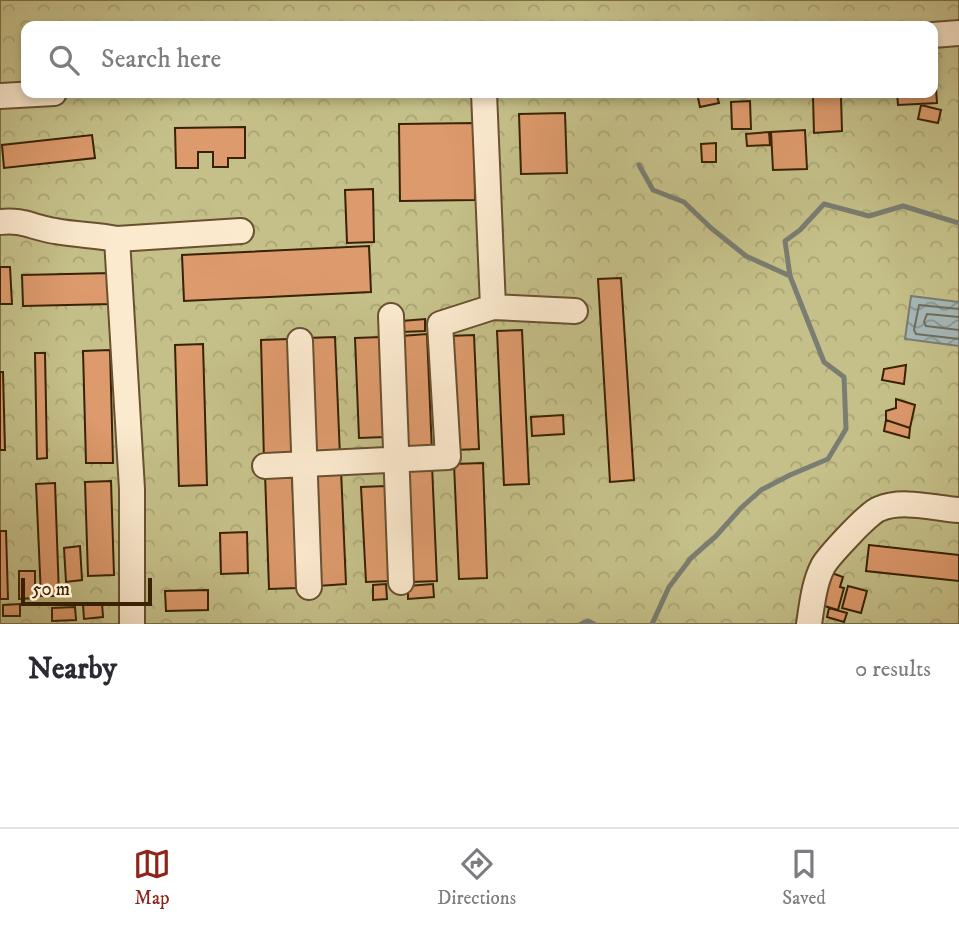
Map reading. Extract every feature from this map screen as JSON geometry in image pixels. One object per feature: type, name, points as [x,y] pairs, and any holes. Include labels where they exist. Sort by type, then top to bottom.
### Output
[{"type":"street","points":[[938,35],[959,33]]},
{"type":"street","points":[[0,96],[21,95]]},
{"type":"street","points":[[484,98],[493,307]]},
{"type":"street","points":[[0,222],[15,220],[55,231],[117,239],[241,230]]},
{"type":"street","points":[[117,239],[132,489],[132,624]]},
{"type":"street","points":[[265,466],[448,457],[440,324],[493,307],[575,311]]},
{"type":"street","points":[[391,316],[401,582]]},
{"type":"street","points":[[300,341],[309,587]]},
{"type":"street","points":[[809,624],[813,594],[823,566],[877,509],[897,505],[959,510]]},
{"type":"green space","points":[[0,0],[959,0],[959,624],[0,624]]},
{"type":"water","points":[[911,296],[959,302],[959,346],[905,339]]},
{"type":"building","points":[[698,98],[718,98],[719,103],[700,107]]},
{"type":"building","points":[[813,98],[841,98],[842,131],[814,133]]},
{"type":"building","points":[[897,98],[937,98],[937,103],[898,105]]},
{"type":"building","points":[[750,101],[751,129],[732,129],[731,102]]},
{"type":"building","points":[[921,105],[941,110],[938,123],[918,119]]},
{"type":"building","points":[[565,113],[567,173],[521,174],[519,114]]},
{"type":"building","points":[[474,123],[475,200],[400,201],[399,124]]},
{"type":"building","points":[[245,127],[245,158],[228,158],[228,167],[213,167],[213,152],[198,152],[198,168],[176,168],[175,128]]},
{"type":"building","points":[[805,130],[807,169],[773,170],[771,132]]},
{"type":"building","points":[[769,132],[770,145],[747,146],[746,134]]},
{"type":"building","points":[[92,135],[95,158],[4,168],[2,145]]},
{"type":"building","points":[[716,143],[716,162],[702,162],[701,144]]},
{"type":"building","points":[[373,189],[374,242],[347,243],[345,190]]},
{"type":"building","points":[[369,246],[371,292],[184,301],[182,255]]},
{"type":"building","points":[[0,267],[10,267],[12,304],[0,304]]},
{"type":"building","points":[[112,273],[112,304],[23,306],[22,275]]},
{"type":"building","points":[[621,278],[634,480],[610,482],[598,279]]},
{"type":"building","points":[[425,319],[425,331],[402,332],[402,321]]},
{"type":"building","points":[[522,330],[529,484],[504,485],[497,331]]},
{"type":"building","points":[[427,334],[432,452],[406,453],[401,336]]},
{"type":"building","points":[[474,335],[479,449],[454,450],[449,336]]},
{"type":"building","points":[[335,337],[340,456],[312,457],[307,338]]},
{"type":"building","points":[[381,337],[385,437],[359,438],[355,338]]},
{"type":"building","points":[[288,339],[292,460],[264,461],[261,340]]},
{"type":"building","points":[[203,344],[207,485],[179,486],[175,345]]},
{"type":"building","points":[[110,350],[113,463],[86,463],[83,351]]},
{"type":"building","points":[[35,353],[45,353],[47,458],[37,459]]},
{"type":"building","points":[[906,365],[904,384],[882,380],[884,369]]},
{"type":"building","points":[[0,372],[3,372],[5,450],[0,450]]},
{"type":"building","points":[[896,399],[915,405],[910,428],[886,420],[886,411],[896,408]]},
{"type":"building","points":[[563,415],[564,434],[532,436],[531,417]]},
{"type":"building","points":[[886,420],[910,428],[909,438],[884,431]]},
{"type":"building","points":[[483,463],[487,578],[459,579],[454,464]]},
{"type":"building","points":[[432,465],[437,581],[412,582],[407,466]]},
{"type":"building","points":[[341,470],[346,584],[318,586],[313,471]]},
{"type":"building","points":[[292,472],[297,588],[269,589],[265,473]]},
{"type":"building","points":[[111,481],[114,575],[88,576],[85,482]]},
{"type":"building","points":[[55,483],[59,596],[41,596],[36,484]]},
{"type":"building","points":[[386,486],[391,581],[366,582],[361,487]]},
{"type":"building","points":[[0,531],[6,531],[8,599],[0,599]]},
{"type":"building","points":[[247,532],[248,573],[221,574],[220,533]]},
{"type":"building","points":[[869,545],[959,555],[959,581],[866,571]]},
{"type":"building","points":[[80,546],[82,580],[66,582],[64,548]]},
{"type":"building","points":[[19,571],[35,571],[35,598],[19,599]]},
{"type":"building","points":[[832,573],[843,577],[840,587],[844,588],[838,610],[821,605]]},
{"type":"building","points":[[386,584],[387,599],[373,600],[373,585]]},
{"type":"building","points":[[433,584],[434,597],[408,599],[408,586]]},
{"type":"building","points":[[848,586],[867,591],[861,613],[842,608]]},
{"type":"building","points":[[208,590],[208,610],[166,611],[165,591]]},
{"type":"building","points":[[102,603],[103,617],[84,619],[83,605]]},
{"type":"building","points":[[20,604],[20,616],[3,616],[3,605]]},
{"type":"building","points":[[75,607],[76,620],[52,621],[52,608]]},
{"type":"building","points":[[829,608],[847,613],[844,622],[827,617]]},
{"type":"waterway","points":[[639,165],[653,190],[684,202],[746,256],[790,276],[824,362],[844,377],[846,429],[828,459],[761,490],[691,558],[669,587],[652,624]]},
{"type":"waterway","points":[[790,276],[785,241],[800,230],[824,204],[869,216],[903,206],[959,223]]},
{"type":"waterway","points":[[581,624],[588,621],[594,624]]}]
